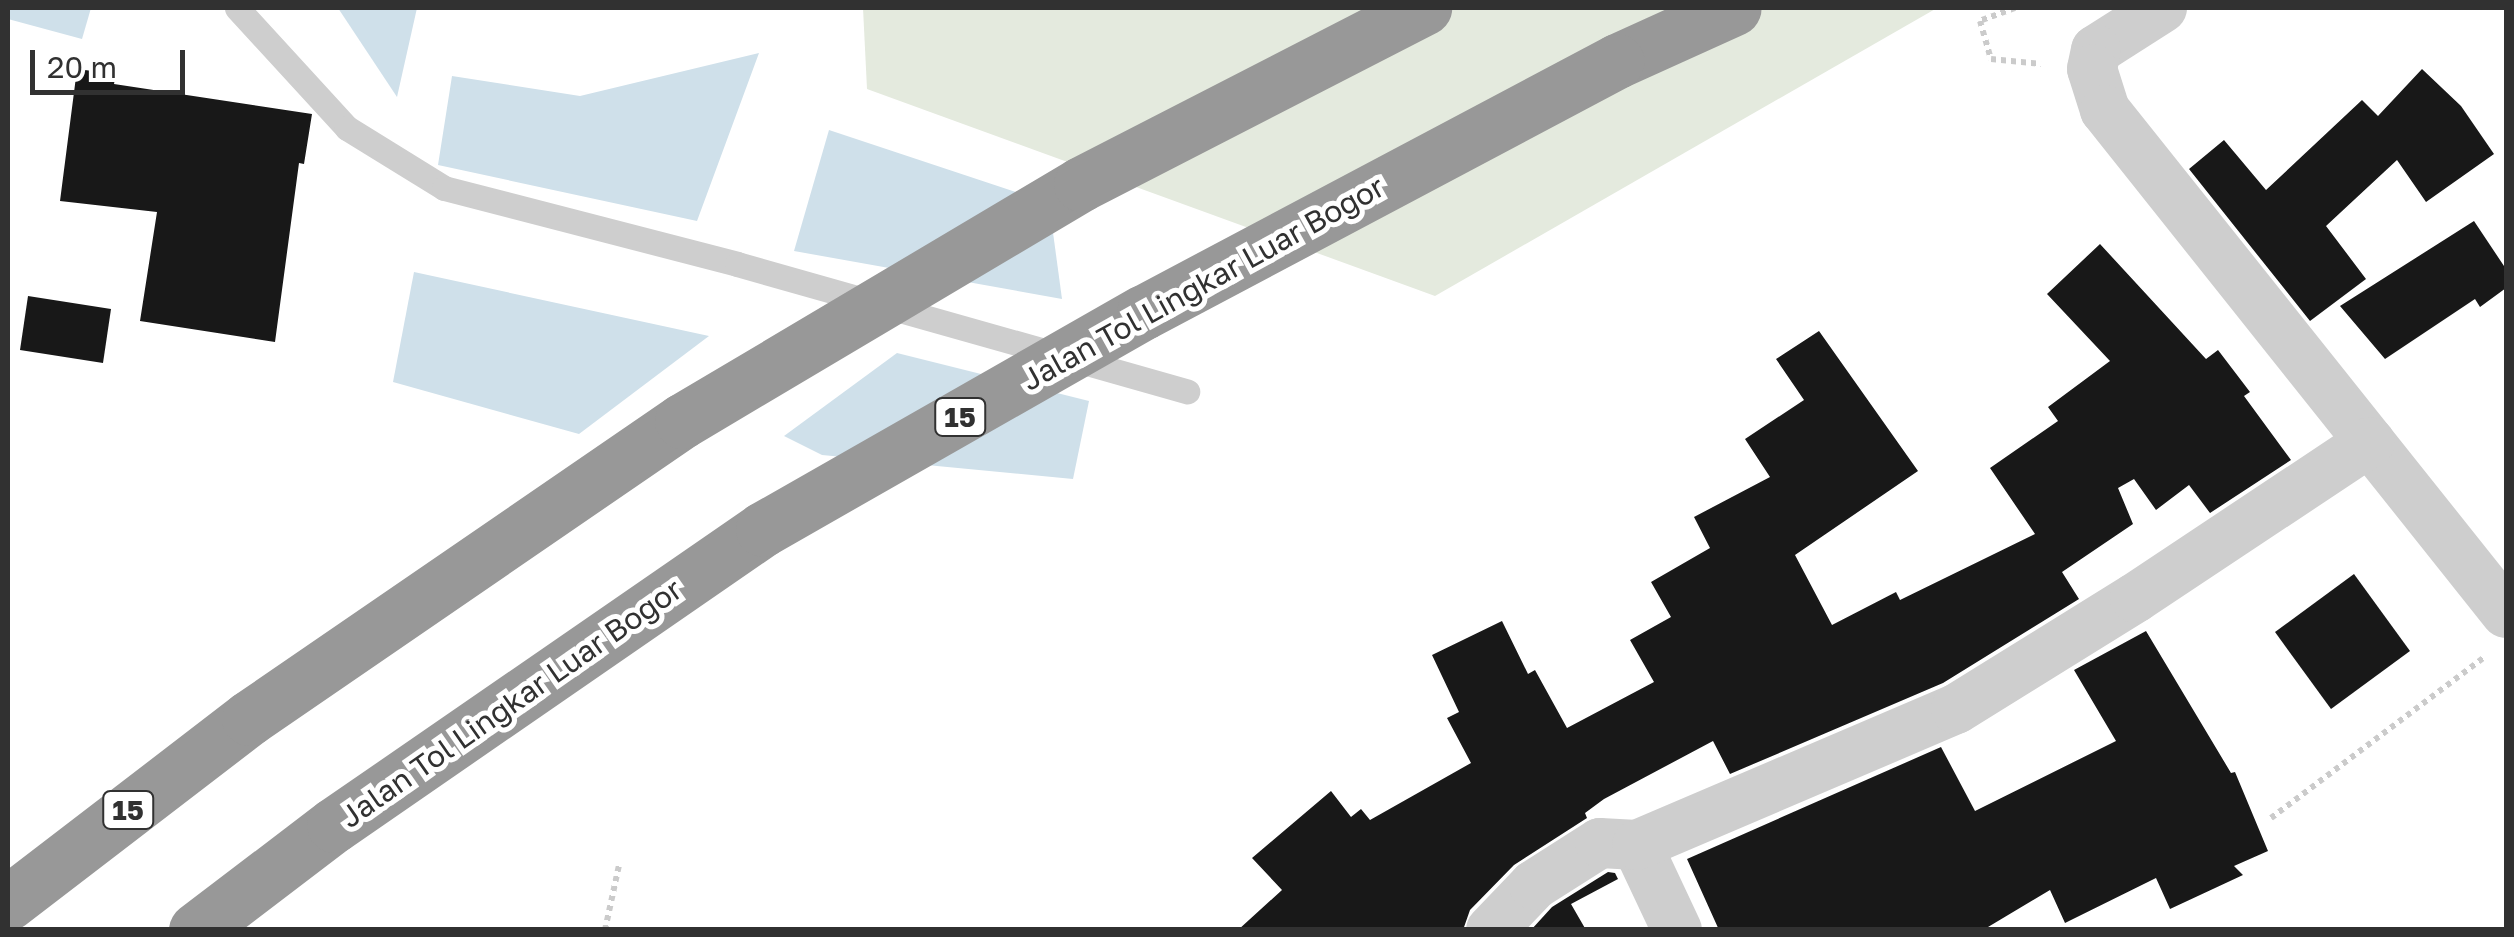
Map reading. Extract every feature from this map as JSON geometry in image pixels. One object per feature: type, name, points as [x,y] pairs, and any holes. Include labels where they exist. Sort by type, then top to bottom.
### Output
[{"type":"highway","name":"15","points":[[8,903],[249,718],[682,420],[1081,184],[1424,8]]},
{"type":"highway","name":"Jalan Tol Lingkar Luar Bogor","points":[[196,930],[334,824],[764,529],[1144,312],[1618,61],[1734,8]]},
{"type":"street","points":[[2162,8],[2096,50],[2092,69],[2105,110],[2370,442],[2499,633]]},
{"type":"street","points":[[1491,930],[1534,885],[1600,844],[1637,844],[1956,709],[2135,598],[2370,442]]},
{"type":"street","points":[[1637,844],[1677,930]]},
{"type":"lane","points":[[237,8],[347,128],[444,188],[737,264],[1188,391]]},
{"type":"path","points":[[2015,8],[1980,21],[1991,59],[2092,69]]},
{"type":"path","points":[[2271,818],[2499,633]]},
{"type":"path","points":[[605,930],[619,865]]},
{"type":"shaded area","points":[[8,8],[91,8],[82,39],[8,19]]},
{"type":"shaded area","points":[[338,8],[417,8],[397,97]]},
{"type":"shaded area","points":[[863,8],[1937,8],[1435,296],[867,89]]},
{"type":"shaded area","points":[[759,53],[697,221],[438,165],[452,76],[580,96]]},
{"type":"shaded area","points":[[829,130],[1049,203],[1062,299],[794,251]]},
{"type":"shaded area","points":[[414,272],[709,336],[579,434],[393,382]]},
{"type":"shaded area","points":[[897,353],[1089,401],[1073,479],[822,455],[784,436]]},
{"type":"building","points":[[77,69],[116,74],[114,84],[312,114],[304,164],[299,163],[275,342],[140,321],[157,212],[60,201]]},
{"type":"building","points":[[2422,69],[2461,106],[2494,154],[2426,202],[2397,160],[2326,226],[2366,279],[2310,321],[2189,169],[2224,140],[2266,190],[2362,100],[2378,116]]},
{"type":"building","points":[[2474,221],[2506,269],[2506,288],[2480,307],[2475,299],[2385,359],[2340,306]]},
{"type":"building","points":[[2100,244],[2206,359],[2218,350],[2250,392],[2244,396],[2291,460],[2210,513],[2189,485],[2156,510],[2134,479],[2118,488],[2133,524],[2062,572],[2079,599],[1943,683],[1730,774],[1713,741],[1604,799],[1585,813],[1587,818],[1514,865],[1470,910],[1463,930],[1238,930],[1282,890],[1252,858],[1331,791],[1351,817],[1361,809],[1370,820],[1471,763],[1447,718],[1459,712],[1432,655],[1502,621],[1528,674],[1535,670],[1567,728],[1654,682],[1630,640],[1671,617],[1651,582],[1710,548],[1694,517],[1770,477],[1745,439],[1804,400],[1776,359],[1819,331],[1918,471],[1795,555],[1832,625],[1896,592],[1900,600],[2035,534],[1990,468],[2058,421],[2048,407],[2110,361],[2047,294]]},
{"type":"building","points":[[28,296],[111,309],[103,363],[20,350]]},
{"type":"building","points":[[2354,574],[2410,651],[2331,709],[2275,632]]},
{"type":"building","points":[[2146,631],[2231,773],[2235,772],[2268,851],[2234,866],[2243,875],[2170,909],[2156,878],[2065,923],[2050,890],[1983,930],[1719,930],[1687,859],[1941,747],[1975,811],[2116,741],[2074,670]]},
{"type":"building","points":[[1608,872],[1615,873],[1618,879],[1571,904],[1586,930],[1531,930],[1552,907]]}]
